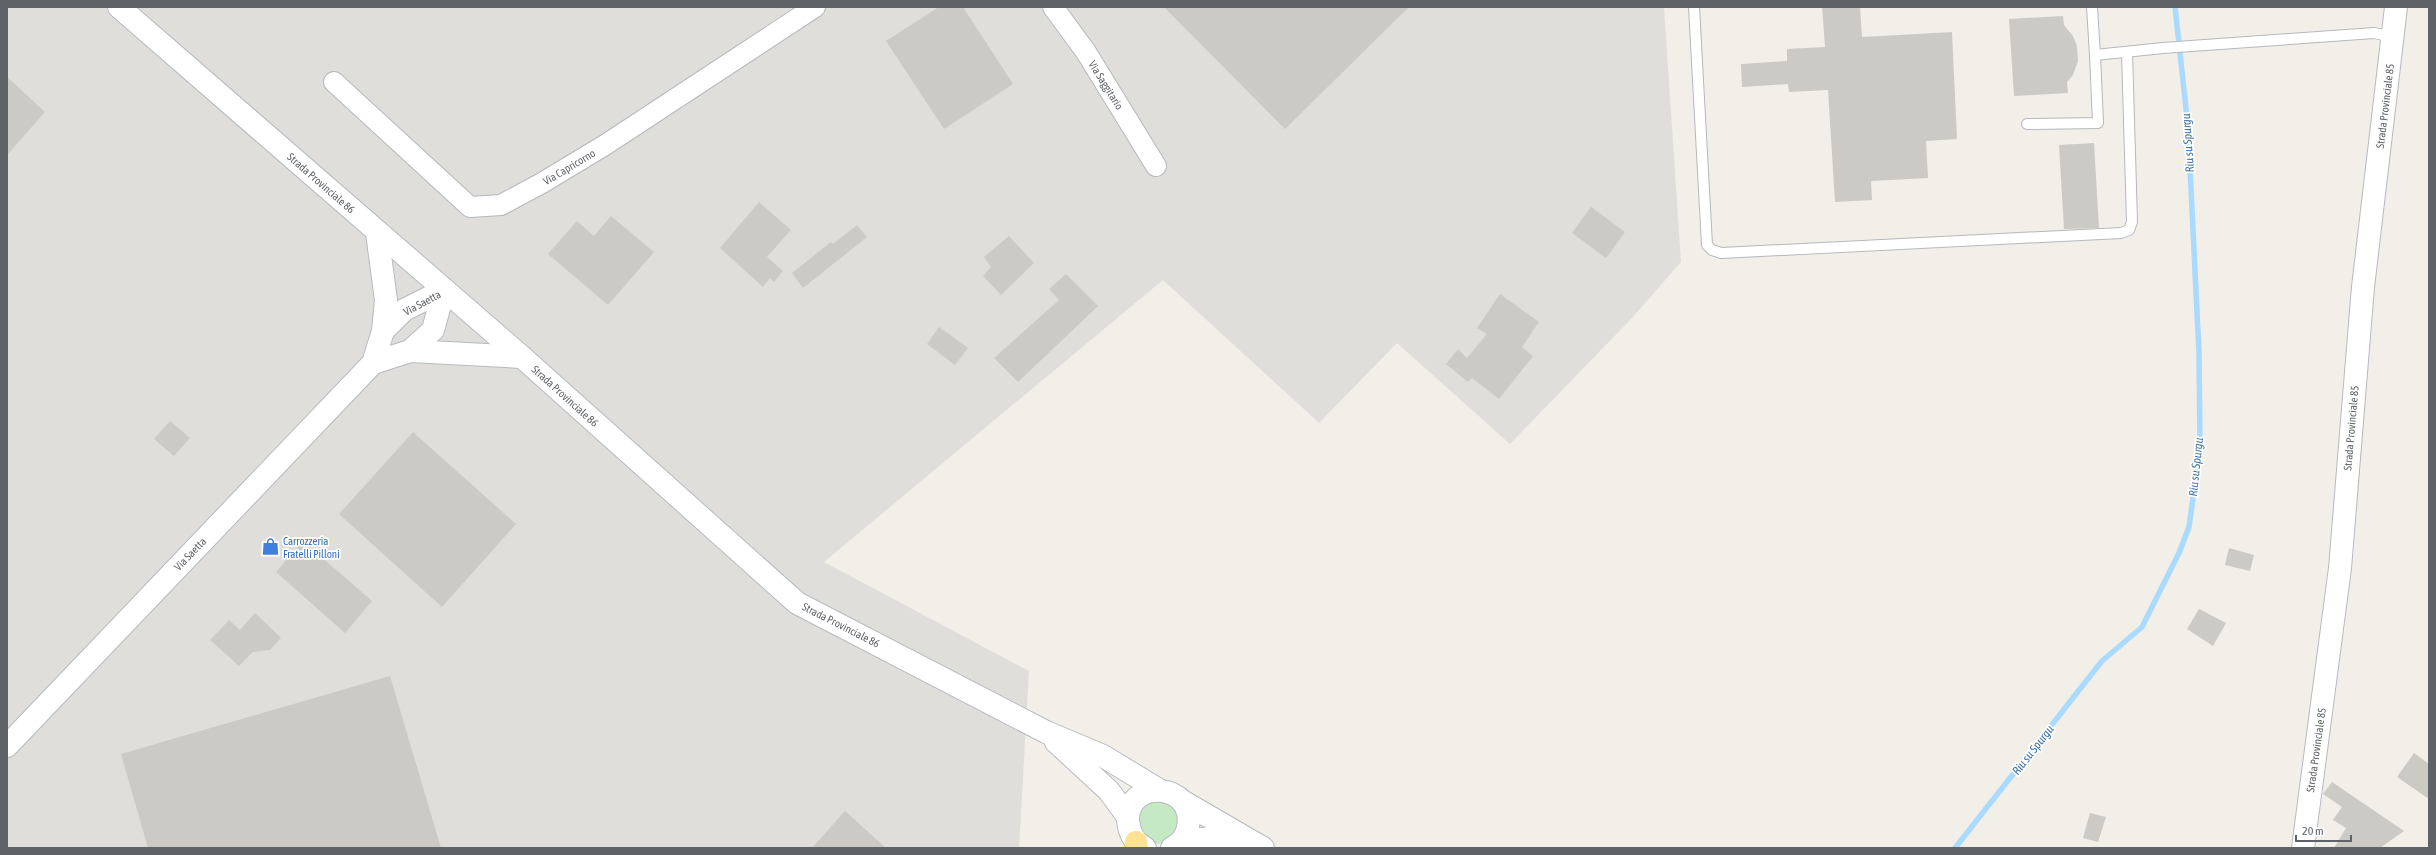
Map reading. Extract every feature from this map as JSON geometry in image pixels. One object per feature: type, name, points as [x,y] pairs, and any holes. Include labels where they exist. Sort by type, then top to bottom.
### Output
[{"type":"street","name":"Strada Provinciale 86","points":[[119,7],[377,233],[522,357],[797,603],[1046,732],[1103,756],[1159,790],[1168,791],[1182,801]]},
{"type":"street","name":"Via Capricorno","points":[[334,82],[470,207],[501,205],[605,145],[815,7]]},
{"type":"street","name":"Via Saggitario","points":[[1053,7],[1086,52],[1156,166]]},
{"type":"street","name":"Strada Provinciale 85","points":[[2302,848],[2340,568],[2363,287],[2396,7]]},
{"type":"street","name":"Via Saetta","points":[[7,746],[373,363],[383,330],[386,300],[377,233]]},
{"type":"street","name":"Via Saetta","points":[[383,330],[404,310],[444,290]]},
{"type":"street","name":"Via Saetta","points":[[410,351],[432,330],[444,290]]},
{"type":"street","name":"Via Saetta","points":[[373,363],[410,351],[522,357]]},
{"type":"street","name":"Strada Provinciale 86","points":[[1046,732],[1109,791],[1128,817]]},
{"type":"street","points":[[1139,846],[1131,834],[1128,817],[1130,808],[1139,798],[1150,791],[1159,790]]},
{"type":"street","points":[[1177,844],[1188,831],[1190,820],[1188,810],[1182,801]]},
{"type":"street","points":[[1182,801],[1258,845]]},
{"type":"street","points":[[1177,844],[1217,838],[1258,845]]},
{"type":"lane","points":[[1694,7],[1707,244],[1712,250],[1721,253],[2121,233],[2129,230],[2132,222],[2126,52]]},
{"type":"lane","points":[[2027,124],[2098,123],[2092,7]]},
{"type":"lane","points":[[2095,55],[2163,48],[2374,33],[2393,37]]},
{"type":"shaded area","points":[[7,7],[1664,7],[1681,262],[1632,318],[1510,444],[1397,343],[1319,423],[1163,280],[824,562],[1029,671],[1019,848],[7,848]]},
{"type":"green space","points":[[1169,799],[1183,821],[1168,843],[1155,844],[1142,838],[1136,813],[1143,802]]},
{"type":"building","points":[[939,7],[963,7],[1013,84],[944,129],[886,41]]},
{"type":"building","points":[[1164,7],[1409,7],[1285,129]]},
{"type":"building","points":[[1822,7],[1860,7],[1862,37],[1952,32],[1957,139],[1926,141],[1928,178],[1871,181],[1872,200],[1835,202],[1828,90],[1789,92],[1788,84],[1742,87],[1741,64],[1787,61],[1787,49],[1825,47]]},
{"type":"building","points":[[2063,16],[2064,25],[2073,36],[2077,46],[2078,61],[2073,75],[2067,82],[2068,93],[2014,96],[2009,19]]},
{"type":"building","points":[[7,77],[45,112],[7,155]]},
{"type":"building","points":[[2094,143],[2099,228],[2064,229],[2059,145]]},
{"type":"building","points":[[759,202],[791,230],[767,257],[783,271],[774,282],[770,278],[763,287],[720,248]]},
{"type":"building","points":[[1591,207],[1625,232],[1606,258],[1572,233]]},
{"type":"building","points":[[611,216],[654,252],[608,305],[548,254],[577,221],[594,236]]},
{"type":"building","points":[[857,225],[867,237],[803,288],[792,273],[831,242],[833,244]]},
{"type":"building","points":[[1009,236],[1034,263],[1001,295],[983,276],[991,267],[984,257]]},
{"type":"building","points":[[1066,274],[1098,306],[1018,382],[994,358],[1059,300],[1049,289]]},
{"type":"building","points":[[1500,294],[1539,322],[1522,347],[1533,356],[1499,399],[1472,378],[1468,382],[1446,364],[1458,349],[1467,358],[1487,334],[1477,328]]},
{"type":"building","points":[[939,327],[968,348],[955,365],[927,344]]},
{"type":"building","points":[[170,421],[190,438],[174,456],[154,439]]},
{"type":"building","points":[[413,432],[516,524],[442,607],[339,514]]},
{"type":"building","points":[[303,541],[372,601],[345,633],[276,572]]},
{"type":"building","points":[[2229,548],[2254,555],[2250,571],[2225,565]]},
{"type":"building","points":[[2199,609],[2226,623],[2213,646],[2187,629]]},
{"type":"building","points":[[255,613],[281,638],[270,650],[253,652],[239,666],[210,640],[229,620],[240,630]]},
{"type":"building","points":[[390,676],[441,848],[148,848],[121,754]]},
{"type":"building","points":[[2414,753],[2429,764],[2429,799],[2397,777]]},
{"type":"building","points":[[2332,782],[2404,831],[2380,848],[2334,848],[2346,828],[2333,820],[2342,807],[2323,794]]},
{"type":"building","points":[[845,811],[886,848],[812,848]]},
{"type":"building","points":[[2090,813],[2106,817],[2098,842],[2083,838]]},
{"type":"waterway","name":"Riu su Spurgu","points":[[1955,848],[2102,661],[2142,627],[2179,553],[2189,527],[2200,447],[2199,353],[2188,127],[2175,7]]},
{"type":"place","name":"Carrozzeria Fratelli Pilloni","points":[[270,547]]}]
